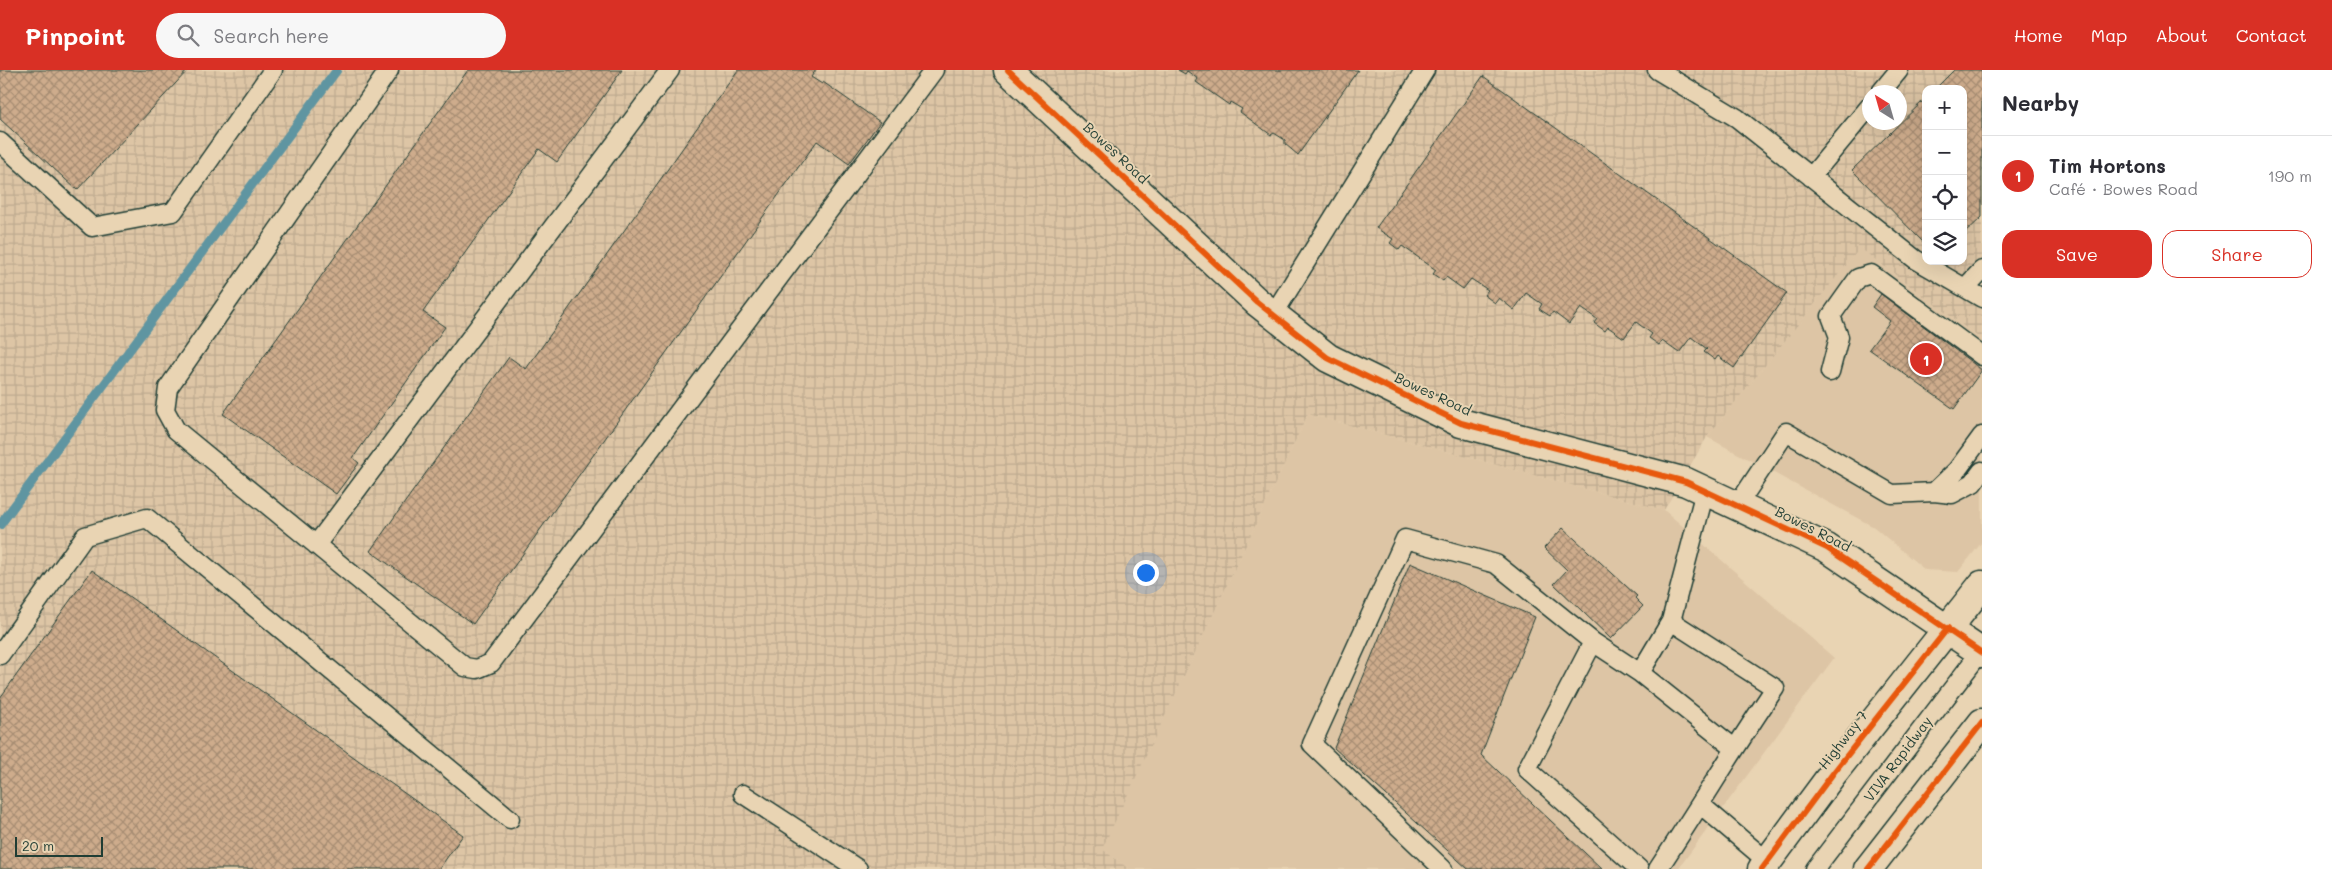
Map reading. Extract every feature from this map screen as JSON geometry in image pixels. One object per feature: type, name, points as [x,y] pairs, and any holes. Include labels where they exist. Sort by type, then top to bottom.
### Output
[{"type":"street","name":"Bowes Road","points":[[1021,75],[1257,302],[1328,358],[1461,423],[1686,482],[1828,548],[1981,651]]},
{"type":"street","name":"Highway 7","points":[[1764,865],[1834,772],[1982,585]]},
{"type":"street","points":[[1868,869],[1982,723]]},
{"type":"lane","points":[[0,142],[92,227],[173,212],[273,70]]},
{"type":"lane","points":[[389,70],[168,388],[165,410],[176,430],[465,667],[478,669],[491,663],[934,70]]},
{"type":"lane","points":[[316,545],[670,70]]},
{"type":"lane","points":[[1273,315],[1425,70]]},
{"type":"lane","points":[[1657,70],[1737,118],[1915,259],[1982,298]]},
{"type":"lane","points":[[1887,85],[1899,70]]},
{"type":"lane","points":[[1811,177],[1862,116]]},
{"type":"lane","points":[[1965,288],[1982,270]]},
{"type":"lane","points":[[1830,372],[1839,337],[1831,316],[1858,278],[1871,274],[1982,356]]},
{"type":"lane","points":[[1737,506],[1786,432],[1892,494],[1934,492],[1952,494],[1973,483],[1982,471]]},
{"type":"lane","points":[[1934,492],[1957,470],[1982,436]]},
{"type":"lane","points":[[1640,673],[1671,621],[1705,491]]},
{"type":"lane","points":[[0,655],[85,536],[147,518],[510,819]]},
{"type":"lane","points":[[1443,869],[1312,744],[1405,539],[1496,564],[1593,642],[1640,673],[1734,748]]},
{"type":"lane","points":[[1658,869],[1701,805],[1734,748],[1775,688],[1671,621]]},
{"type":"lane","points":[[1593,642],[1528,769],[1639,869]]},
{"type":"lane","name":"VIVA Rapidway","points":[[1815,869],[1981,651]]},
{"type":"lane","points":[[743,794],[858,869]]},
{"type":"lane","points":[[1701,805],[1764,865]]},
{"type":"shaded area","points":[[0,70],[1982,70],[1982,340],[1860,248],[1707,437],[1664,510],[1308,414],[1102,849],[1129,869],[0,869]]},
{"type":"shaded area","points":[[1860,247],[1982,340],[1982,542],[1958,572],[1925,570],[1874,527],[1707,437]]},
{"type":"shaded area","points":[[1308,414],[1664,510],[1834,658],[1678,869],[1129,869],[1101,849]]},
{"type":"building","points":[[0,70],[188,70],[77,190],[0,119]]},
{"type":"building","points":[[468,70],[622,70],[557,162],[539,149],[423,312],[445,327],[353,458],[359,463],[336,494],[223,414]]},
{"type":"building","points":[[738,70],[816,70],[811,77],[822,84],[823,82],[880,122],[849,164],[817,141],[473,624],[370,551],[509,357],[526,369]]},
{"type":"building","points":[[1178,70],[1358,70],[1298,155],[1285,144],[1285,140],[1274,133],[1271,135],[1240,112],[1242,109],[1230,102],[1229,105],[1196,82],[1198,79],[1187,71],[1185,74]]},
{"type":"building","points":[[1954,70],[1982,70],[1982,217],[1967,231],[1967,85],[1939,85]]},
{"type":"building","points":[[1483,76],[1787,293],[1734,368],[1718,356],[1715,360],[1704,352],[1707,349],[1691,337],[1679,353],[1662,341],[1659,345],[1649,338],[1652,334],[1636,322],[1624,338],[1608,327],[1605,331],[1594,323],[1597,319],[1581,308],[1569,324],[1553,312],[1550,316],[1539,309],[1542,304],[1526,293],[1514,310],[1499,298],[1495,303],[1484,295],[1488,290],[1471,279],[1463,289],[1446,277],[1443,281],[1433,274],[1436,270],[1402,246],[1399,250],[1390,243],[1393,239],[1376,228]]},
{"type":"building","points":[[1922,102],[1922,241],[1852,170],[1893,130],[1907,130],[1907,116]]},
{"type":"building","points":[[1881,294],[1982,370],[1954,409],[1869,349],[1890,321],[1872,307]]},
{"type":"building","points":[[1563,528],[1637,596],[1635,598],[1643,606],[1611,639],[1554,584],[1567,570],[1544,548]]},
{"type":"building","points":[[1410,563],[1535,617],[1481,755],[1602,869],[1468,869],[1334,748]]},
{"type":"building","points":[[92,570],[463,835],[439,869],[0,869],[0,698]]},
{"type":"waterway","points":[[0,525],[337,70]]},
{"type":"cycle path","points":[[1008,70],[1257,302],[1328,358],[1461,423],[1686,482],[1827,548],[1982,653]]},
{"type":"cycle path","points":[[1762,869],[1834,772],[1948,628]]},
{"type":"cycle path","points":[[1868,869],[1982,723]]},
{"type":"place","name":"Tim Hortons","points":[[1926,359]]}]
